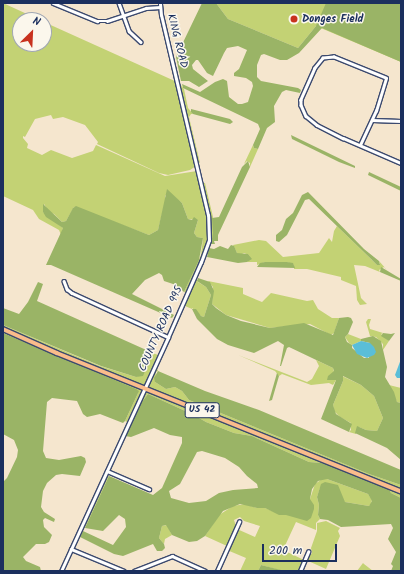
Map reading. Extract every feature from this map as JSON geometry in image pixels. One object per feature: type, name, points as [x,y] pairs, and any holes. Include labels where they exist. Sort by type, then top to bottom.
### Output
[{"type":"main road","name":"US 42","points":[[3,329],[401,491]]},
{"type":"street","points":[[53,3],[93,21],[107,21],[160,5]]},
{"type":"street","points":[[119,3],[129,31],[141,42]]},
{"type":"street","name":"KING ROAD","points":[[160,5],[179,83]]},
{"type":"street","points":[[360,145],[372,120],[384,88],[386,78],[341,59],[327,57],[321,59],[316,65],[302,98],[301,105],[305,114],[317,125],[360,145],[401,164]]},
{"type":"street","name":"COUNTY ROAD 995","points":[[61,571],[168,337],[204,255],[210,234],[208,215],[179,83]]},
{"type":"street","points":[[372,120],[401,120]]},
{"type":"street","points":[[64,281],[69,291],[72,293],[168,337]]},
{"type":"street","points":[[107,471],[148,489]]},
{"type":"street","points":[[217,571],[239,522]]},
{"type":"street","points":[[71,549],[124,571]]},
{"type":"street","points":[[300,571],[308,552]]},
{"type":"street","points":[[134,571],[172,556],[204,571]]},
{"type":"green space","points":[[3,3],[23,12],[12,12],[12,52],[52,52],[52,26],[177,82],[196,166],[190,170],[168,175],[159,173],[97,144],[98,142],[85,125],[63,117],[53,119],[51,115],[35,119],[23,138],[28,144],[27,148],[42,155],[51,150],[72,158],[93,151],[96,145],[165,176],[197,171],[207,214],[208,236],[204,251],[186,293],[184,292],[201,255],[203,238],[197,237],[194,233],[198,220],[188,219],[182,203],[167,191],[158,230],[149,235],[74,207],[66,221],[62,222],[54,214],[49,212],[44,204],[43,212],[63,228],[61,235],[59,230],[39,219],[33,210],[3,196]]},
{"type":"green space","points":[[202,3],[216,3],[228,19],[298,48],[316,26],[326,3],[401,3],[401,62],[322,28],[299,53],[287,60],[280,60],[264,54],[261,55],[257,65],[257,77],[261,81],[298,88],[301,90],[300,93],[286,90],[282,92],[274,106],[275,122],[267,128],[258,149],[254,148],[253,145],[260,129],[258,124],[183,88],[182,84],[200,92],[215,82],[223,79],[227,81],[229,97],[238,104],[242,104],[248,102],[253,86],[252,82],[246,78],[234,76],[234,73],[239,69],[247,50],[238,46],[227,48],[213,76],[207,73],[198,60],[196,60],[192,65],[193,69],[208,81],[199,87],[189,81],[181,81],[176,57]]},
{"type":"green space","points":[[216,3],[401,3],[401,62],[316,26],[298,48],[228,19]]},
{"type":"green space","points":[[180,84],[184,89],[188,108],[193,114],[189,117],[200,163],[198,162]]},
{"type":"green space","points":[[191,109],[230,119],[233,122],[230,124],[193,114]]},
{"type":"green space","points":[[291,135],[355,166],[355,168],[339,162],[292,139]]},
{"type":"green space","points":[[253,145],[254,148],[258,149],[250,167],[250,163],[247,161],[244,164]]},
{"type":"green space","points":[[248,161],[250,167],[218,235],[218,241],[214,241],[215,244],[211,244],[213,233],[212,218],[219,217],[242,167]]},
{"type":"green space","points":[[369,172],[401,187],[401,191],[368,175]]},
{"type":"green space","points":[[203,183],[205,183],[213,217],[213,236],[211,244],[209,244],[211,220]]},
{"type":"green space","points":[[167,189],[182,203],[188,219],[192,220],[194,217],[198,220],[194,233],[197,237],[203,238],[199,260],[184,292],[176,285],[164,281],[162,275],[159,273],[145,280],[132,294],[174,315],[172,318],[51,265],[46,265],[63,228],[46,217],[43,212],[43,204],[62,222],[66,221],[73,208],[76,206],[149,235],[158,230]]},
{"type":"green space","points":[[308,192],[364,249],[379,261],[380,265],[377,265],[309,199],[305,200],[287,235],[279,242],[276,241],[276,235],[282,230],[286,219],[293,213],[302,195]]},
{"type":"green space","points":[[337,226],[377,265],[380,264],[379,261],[387,270],[384,267],[379,270],[380,272],[365,266],[354,265],[361,298],[367,304],[360,305],[357,300],[356,286],[341,280],[341,277],[307,269],[294,269],[294,265],[287,262],[265,262],[257,265],[257,262],[247,262],[250,259],[249,255],[244,253],[240,255],[237,253],[233,245],[259,240],[266,241],[283,257],[319,253],[329,238],[332,242],[334,231]]},
{"type":"green space","points":[[231,245],[234,246],[237,253],[248,254],[252,259],[247,262],[238,263],[207,257],[209,248],[214,249],[220,246],[228,249]]},
{"type":"green space","points":[[260,263],[293,263],[295,268],[257,267]]},
{"type":"green space","points":[[381,267],[401,279],[401,281],[380,272]]},
{"type":"green space","points":[[196,278],[198,282],[206,287],[211,295],[204,317],[192,308],[185,306],[157,368],[158,371],[156,372],[155,382],[166,389],[175,387],[182,391],[189,400],[369,474],[401,485],[401,491],[147,387]]},
{"type":"green space","points":[[198,278],[210,282],[214,291],[212,304],[216,308],[226,315],[241,321],[270,328],[304,323],[333,335],[339,318],[348,317],[351,318],[353,322],[348,334],[345,337],[347,342],[352,345],[352,348],[364,358],[369,358],[370,343],[361,341],[361,339],[373,336],[381,341],[387,367],[385,377],[394,392],[397,402],[401,403],[401,460],[387,448],[355,433],[357,426],[366,430],[377,431],[383,418],[374,396],[361,385],[343,376],[343,381],[333,405],[336,414],[352,424],[349,432],[321,419],[336,380],[327,380],[328,376],[334,371],[333,368],[289,347],[287,348],[280,366],[284,345],[278,341],[254,353],[228,345],[217,339],[197,319],[192,309],[196,309],[201,316],[204,317],[211,295],[206,287],[197,281]]},
{"type":"green space","points":[[208,281],[243,288],[243,294],[262,302],[271,293],[307,301],[313,300],[318,309],[332,318],[339,318],[334,333],[331,335],[310,324],[270,328],[226,315],[212,304],[213,287]]},
{"type":"green space","points":[[38,282],[43,284],[37,301],[153,353],[143,376],[136,377],[101,366],[3,325],[3,308],[19,314],[28,302]]},
{"type":"green space","points":[[368,319],[371,319],[369,325],[370,329],[383,333],[381,334],[389,341],[383,350],[383,344],[376,337],[370,336],[366,322]]},
{"type":"green space","points":[[3,325],[100,366],[136,377],[144,373],[153,353],[158,355],[144,386],[3,328]]},
{"type":"green space","points":[[3,331],[143,388],[127,422],[125,421],[138,393],[3,333]]},
{"type":"green space","points":[[3,333],[139,391],[123,423],[100,414],[87,417],[83,414],[77,401],[52,398],[47,402],[43,451],[46,458],[59,460],[81,456],[85,458],[86,462],[80,476],[62,474],[56,475],[47,483],[43,491],[41,507],[44,512],[55,519],[54,522],[45,518],[43,520],[44,527],[52,535],[49,542],[45,544],[36,544],[23,557],[26,561],[40,567],[41,571],[3,571],[3,482],[7,478],[17,457],[18,450],[14,440],[3,434]]},
{"type":"green space","points":[[383,333],[395,333],[389,341],[381,336]]},
{"type":"green space","points":[[348,334],[361,339],[361,341],[352,345],[345,337]]},
{"type":"green space","points":[[238,355],[307,382],[312,379],[319,366],[316,360],[333,368],[336,380],[333,385],[329,383],[311,385],[282,374],[279,376],[275,371]]},
{"type":"green space","points":[[158,371],[205,391],[259,410],[401,470],[401,485],[369,474],[189,400],[182,391],[175,387],[166,389],[155,382],[154,378]]},
{"type":"green space","points":[[277,373],[279,376],[272,400],[269,401]]},
{"type":"green space","points":[[342,376],[361,385],[374,396],[383,418],[377,431],[366,430],[359,427],[356,434],[349,432],[351,430],[351,423],[340,417],[334,411],[333,405],[343,381]]},
{"type":"green space","points":[[389,385],[401,388],[401,403],[397,402]]},
{"type":"green space","points":[[146,389],[401,492],[401,498],[391,493],[389,489],[332,466],[322,463],[309,462],[252,436],[234,433],[206,422],[148,394],[141,403],[129,430],[124,435]]},
{"type":"green space","points":[[148,394],[206,422],[234,433],[252,436],[309,462],[322,463],[332,466],[389,489],[391,493],[401,498],[401,571],[391,571],[393,566],[391,564],[396,552],[388,539],[393,528],[391,524],[341,527],[328,520],[320,519],[318,515],[319,505],[317,497],[321,484],[325,482],[338,485],[345,502],[369,506],[372,501],[368,494],[327,479],[318,481],[312,489],[310,499],[314,505],[314,509],[311,518],[307,521],[286,515],[279,515],[265,508],[257,508],[240,504],[223,511],[205,536],[197,541],[189,542],[172,535],[166,525],[162,526],[159,538],[164,544],[165,548],[162,551],[157,551],[153,544],[123,556],[114,554],[80,537],[83,531],[113,545],[126,527],[125,519],[119,515],[103,531],[85,528],[109,476],[153,495],[162,488],[182,443],[182,437],[170,435],[154,428],[131,437],[125,436],[141,403]],"holes":[[[202,451],[225,458],[239,467],[257,484],[258,488],[219,493],[206,501],[189,503],[171,498],[169,491],[180,484],[197,452]]]},
{"type":"green space","points":[[106,474],[109,476],[85,528],[83,527]]},
{"type":"green space","points":[[322,479],[327,479],[368,494],[372,500],[371,504],[369,506],[345,502],[320,488],[317,497],[319,505],[318,515],[320,519],[316,523],[316,530],[296,522],[283,550],[304,560],[299,571],[283,571],[261,565],[258,571],[240,571],[246,558],[227,550],[237,529],[255,537],[260,526],[244,521],[240,517],[234,520],[236,526],[227,546],[205,536],[219,515],[233,506],[245,504],[257,508],[265,508],[282,515],[286,515],[310,499],[315,484]]},
{"type":"green space","points":[[326,521],[340,528],[338,531],[340,536],[326,569],[306,560],[312,553],[311,548],[317,531],[317,523]]},
{"type":"green space","points":[[167,525],[172,535],[165,539],[164,544],[159,538],[162,526]]},
{"type":"green space","points":[[363,563],[364,564],[373,571],[357,571]]},
{"type":"green space","points":[[261,565],[281,570],[283,571],[258,571]]},
{"type":"water","points":[[361,341],[370,343],[374,347],[376,352],[374,355],[367,358],[357,354],[352,345]]},
{"type":"water","points":[[401,359],[401,378],[397,378],[395,375]]},
{"type":"place","name":"Donges Field","points":[[294,19]]}]
